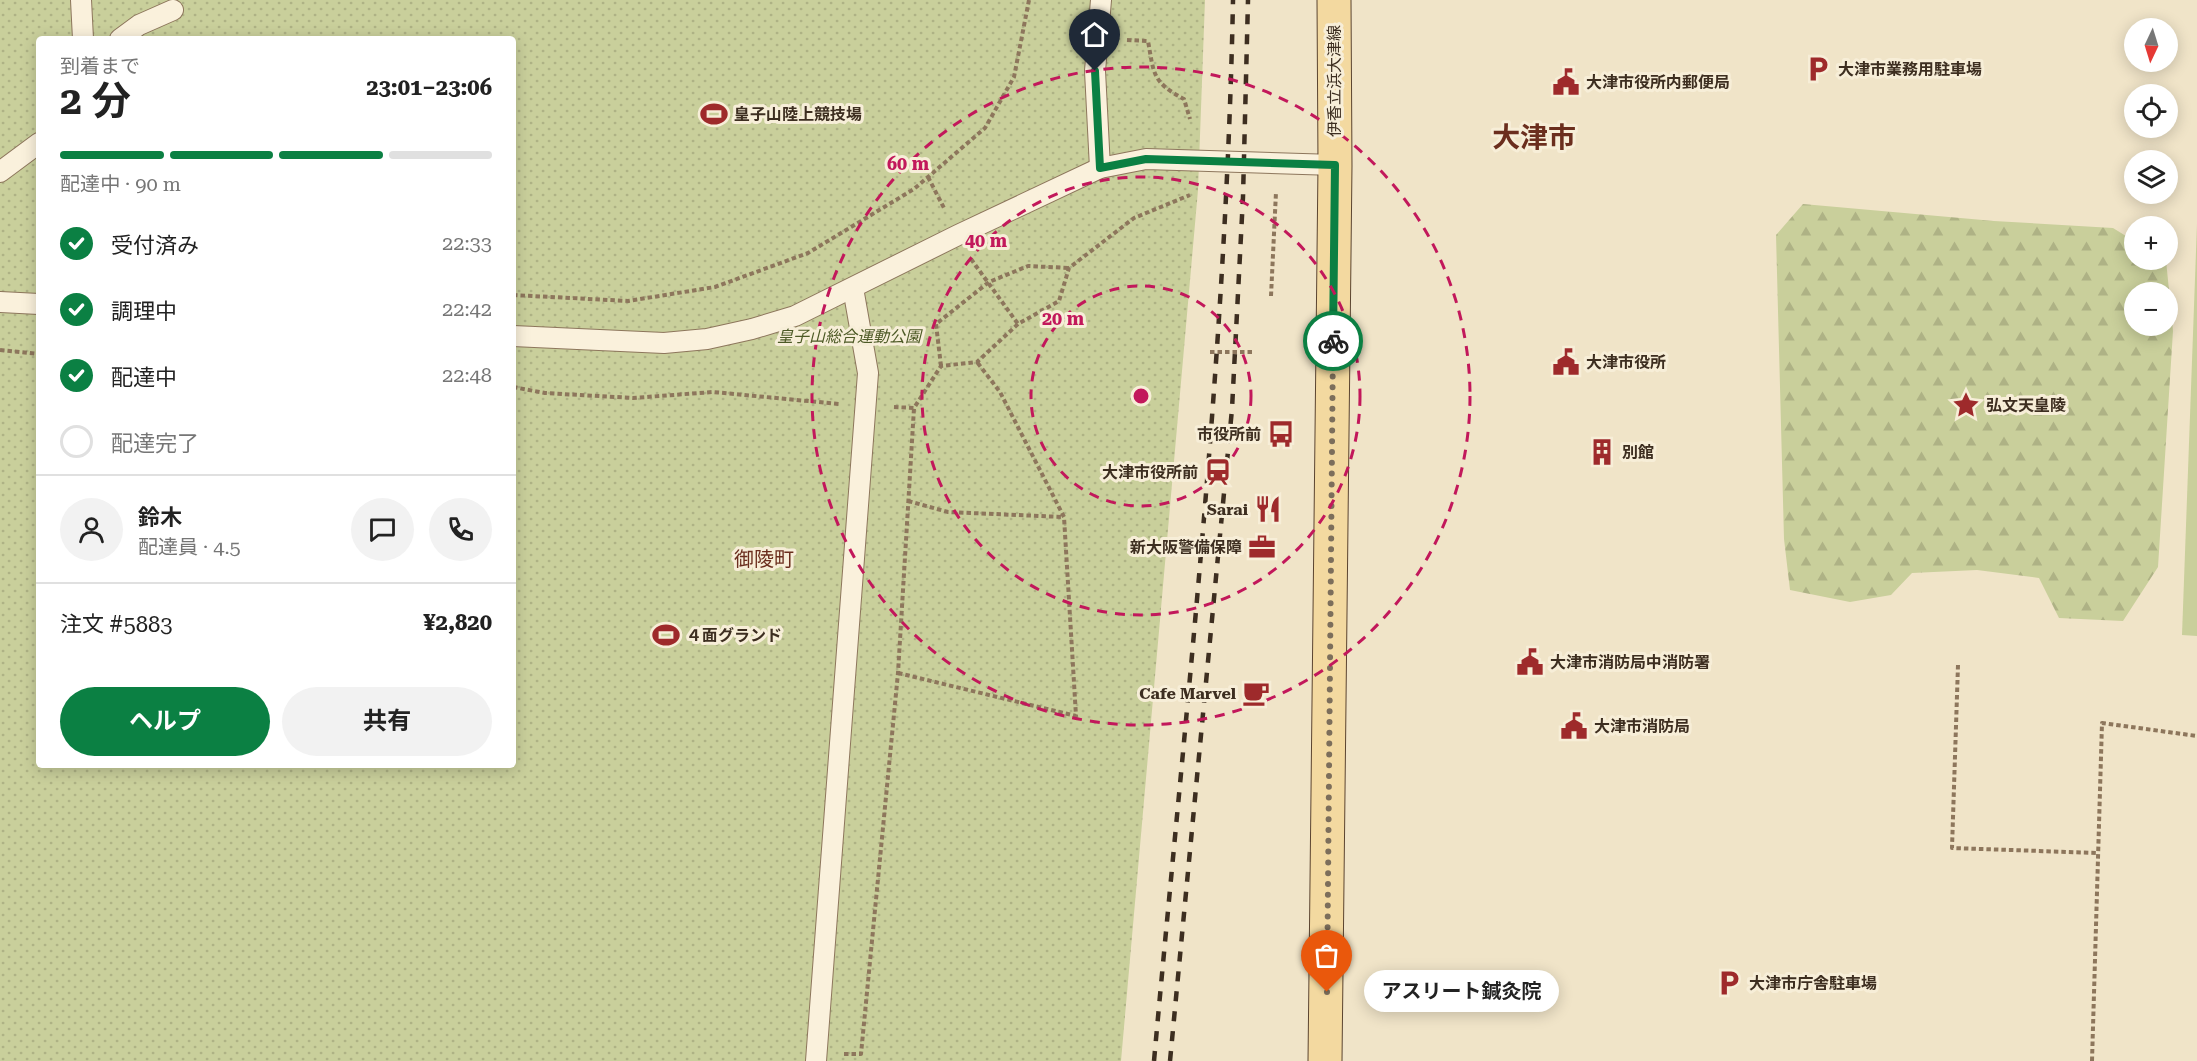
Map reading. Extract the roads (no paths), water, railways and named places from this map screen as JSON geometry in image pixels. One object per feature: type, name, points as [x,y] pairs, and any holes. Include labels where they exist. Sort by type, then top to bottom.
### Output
[{"type":"main road","name":"伊香立浜大津線","points":[[1325,1061],[1335,165],[1334,0]]},
{"type":"lane","points":[[81,0],[83,36]]},
{"type":"lane","points":[[1100,168],[1095,71],[1101,0]]},
{"type":"lane","points":[[124,36],[139,25],[173,10]]},
{"type":"lane","points":[[0,172],[36,145]]},
{"type":"lane","points":[[516,336],[664,343],[707,339],[752,329],[795,316],[1100,168],[1146,159],[1335,165]]},
{"type":"lane","points":[[817,1057],[868,373],[853,288]]},
{"type":"lane","points":[[0,302],[36,304]]},
{"type":"railway","points":[[1154,1061],[1213,399],[1229,133],[1233,0]]},
{"type":"railway","points":[[1170,1061],[1232,409],[1243,197],[1248,0]]},
{"type":"place","name":"大津市業務用駐車場","points":[[1818,69]]},
{"type":"place","name":"大津市役所内郵便局","points":[[1566,82]]},
{"type":"place","name":"皇子山陸上競技場","points":[[714,114]]},
{"type":"place","name":"大津市役所","points":[[1566,362]]},
{"type":"place","name":"弘文天皇陵","points":[[1966,405]]},
{"type":"place","name":"市役所前","points":[[1281,434]]},
{"type":"place","name":"別館","points":[[1602,452]]},
{"type":"place","name":"大津市役所前","points":[[1218,472]]},
{"type":"place","name":"Sarai","points":[[1268,509]]},
{"type":"place","name":"新大阪警備保障","points":[[1262,547]]},
{"type":"place","name":"４面グランド","points":[[666,635]]},
{"type":"place","name":"大津市消防局中消防署","points":[[1530,662]]},
{"type":"place","name":"Cafe Marvel","points":[[1256,693]]},
{"type":"place","name":"大津市消防局","points":[[1574,726]]},
{"type":"place","name":"大津市庁舎駐車場","points":[[1729,983]]},
{"type":"place","name":"アスリート鍼灸院","points":[[1327,992]]},
{"type":"district","name":"大津市","points":[[1534,137]]},
{"type":"district","name":"御陵町","points":[[764,559]]},
{"type":"park label","name":"皇子山総合運動公園","points":[[849,336]]}]
